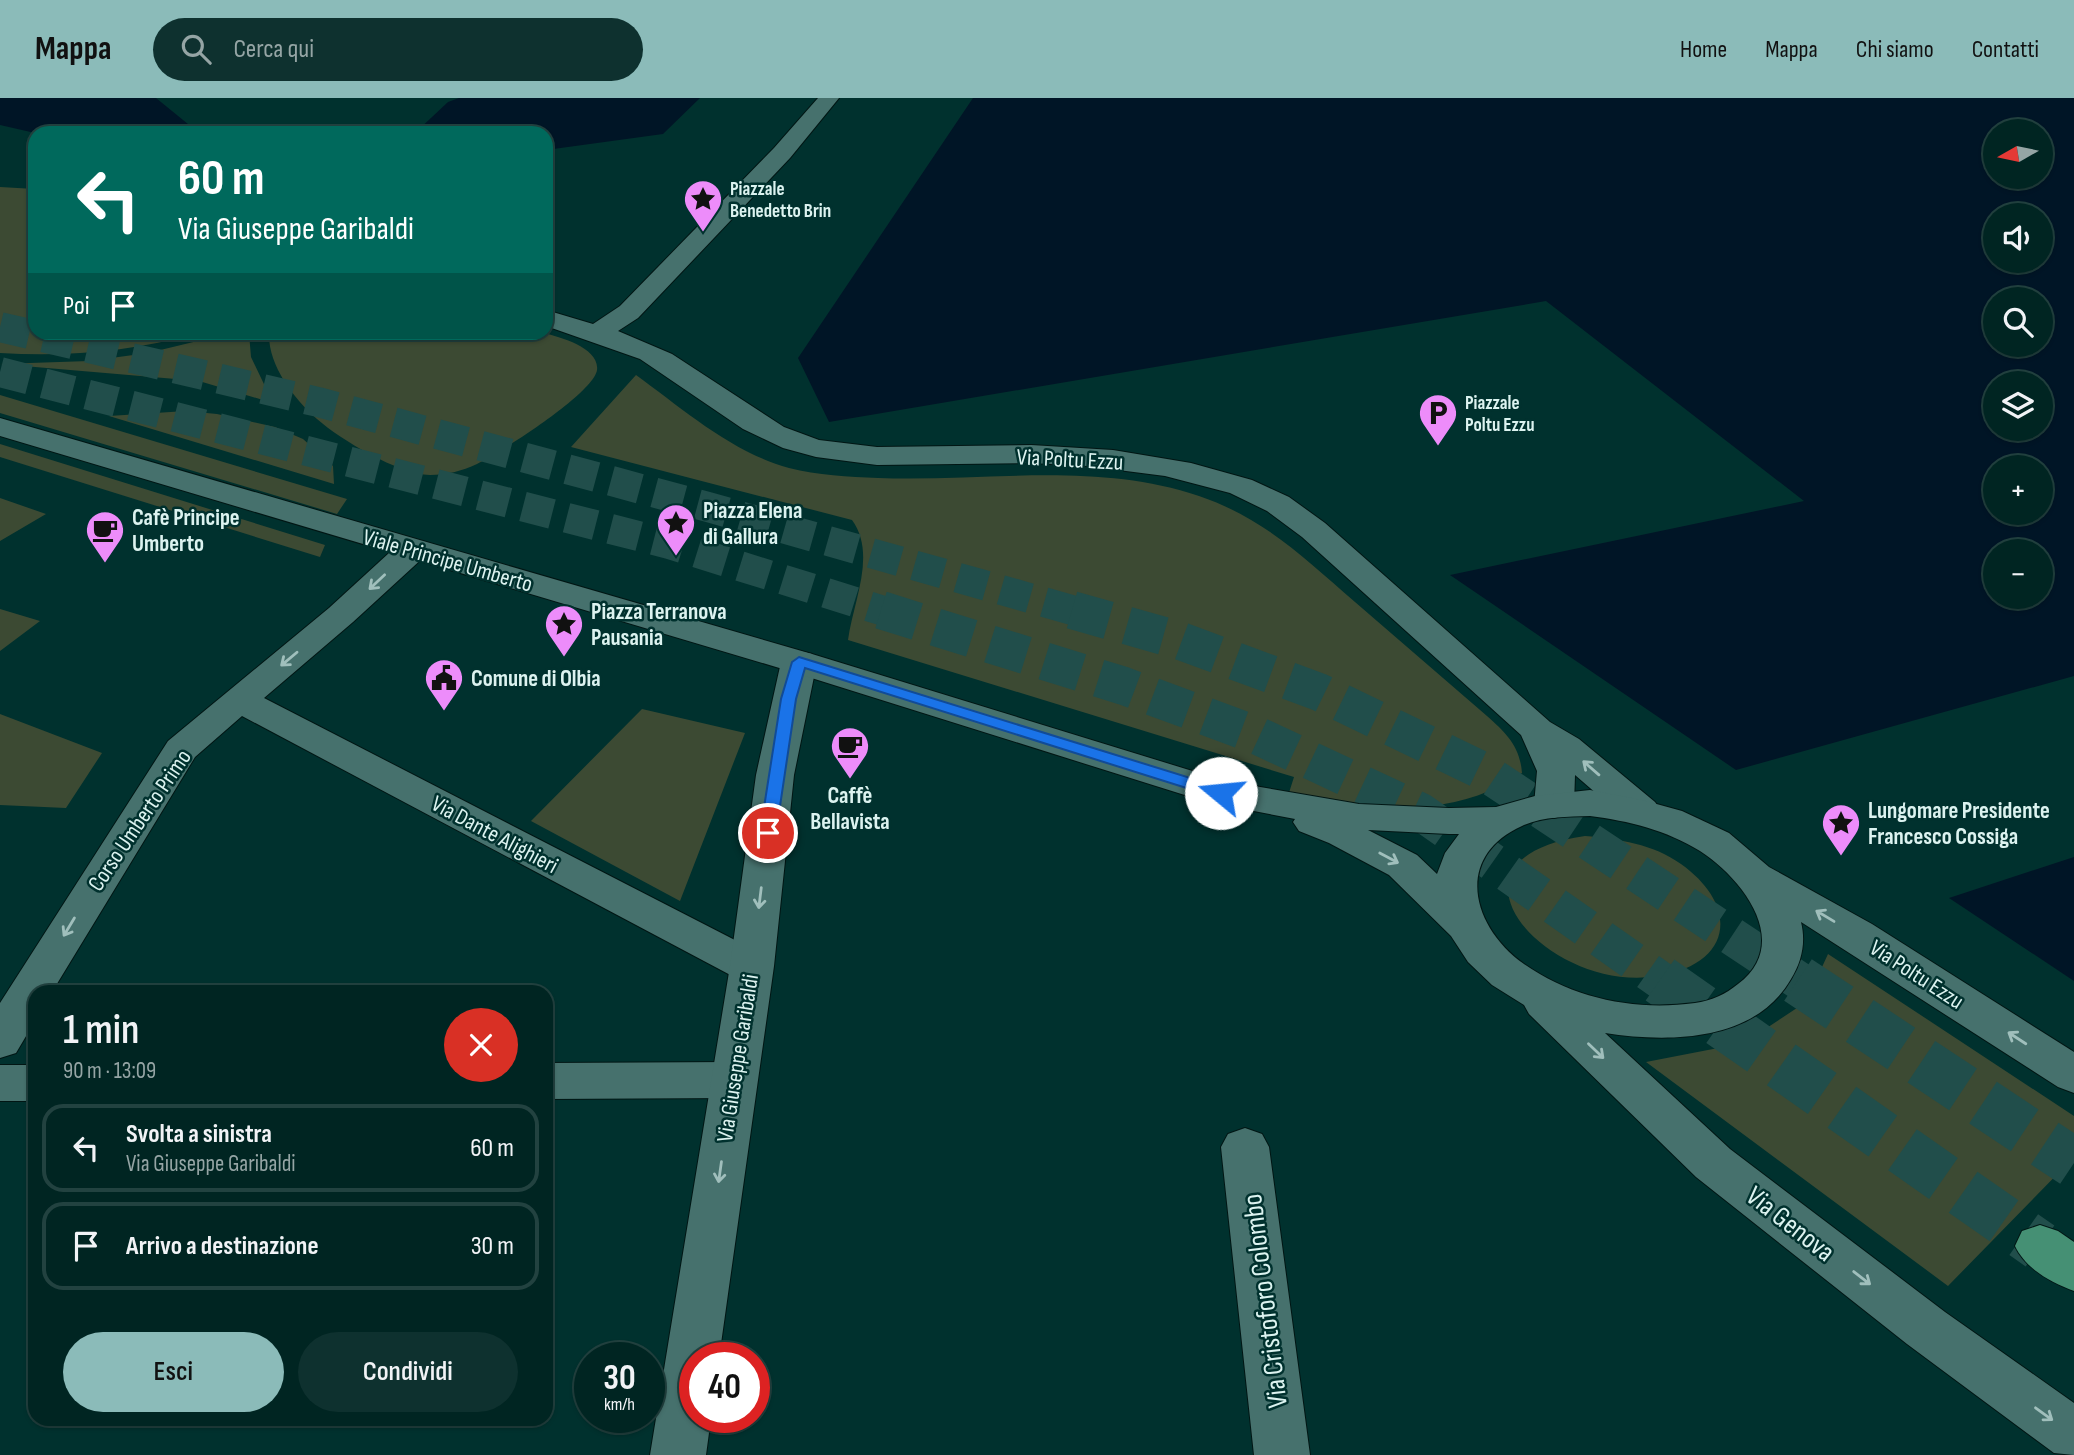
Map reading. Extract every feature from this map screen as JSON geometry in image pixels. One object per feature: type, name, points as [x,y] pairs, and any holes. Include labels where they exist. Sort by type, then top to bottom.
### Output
[{"type":"street","points":[[597,333],[629,312],[782,153],[829,98]]},
{"type":"street","name":"Via Poltu Ezzu","points":[[553,320],[597,333],[659,358],[712,391],[731,410],[770,432],[813,448],[888,457],[1060,455],[1124,461],[1222,480],[1264,496],[1287,509],[1325,541],[1536,730],[1566,747],[1641,811]]},
{"type":"street","name":"Viale Principe Umberto","points":[[0,427],[799,662],[1221,793],[1259,802],[1359,817],[1500,820]]},
{"type":"street","name":"Corso Umberto Primo","points":[[34,985],[181,749],[341,615],[413,549]]},
{"type":"street","name":"Via Giuseppe Garibaldi","points":[[678,1455],[751,967],[774,780],[789,699],[799,662]]},
{"type":"street","name":"Via Dante Alighieri","points":[[239,700],[751,967]]},
{"type":"street","name":"Via Poltu Ezzu","points":[[1536,730],[1556,771],[1553,805]]},
{"type":"street","name":"Viale Principe Umberto","points":[[1259,802],[1343,834],[1403,865],[1465,926],[1493,961],[1529,987]]},
{"type":"street","points":[[1465,926],[1455,897],[1455,881],[1460,861],[1481,833],[1500,820],[1525,811],[1553,805],[1590,803],[1641,811],[1679,824],[1722,847],[1758,878],[1778,912],[1783,945],[1770,980],[1736,1006],[1687,1021],[1629,1021],[1583,1011],[1529,987]]},
{"type":"street","name":"Via Poltu Ezzu","points":[[1758,878],[1857,935],[2074,1075]]},
{"type":"street","name":"Via Genova","points":[[1529,987],[1713,1163],[1926,1328],[2074,1435]]},
{"type":"street","name":"Corso Umberto Primo","points":[[0,1041],[28,995]]},
{"type":"street","points":[[553,1081],[734,1080]]},
{"type":"street","points":[[0,1083],[28,1083]]},
{"type":"street","name":"Via Cristoforo Colombo","points":[[1245,1147],[1282,1455]]},
{"type":"green space","points":[[0,187],[28,189],[28,340],[168,340],[99,352],[0,353]]},
{"type":"green space","points":[[553,336],[586,350],[596,362],[597,370],[592,380],[564,407],[505,448],[466,469],[430,475],[402,469],[370,454],[317,419],[291,391],[277,369],[270,340],[553,340]]},
{"type":"green space","points":[[202,340],[250,340],[251,357],[273,403],[199,381],[0,364],[89,361],[148,353]]},
{"type":"green space","points":[[636,375],[727,441],[789,468],[878,478],[1040,475],[1120,479],[1160,485],[1222,505],[1263,528],[1300,555],[1487,716],[1511,741],[1521,763],[1522,773],[1489,791],[1440,805],[1363,807],[1287,799],[1294,777],[848,640],[863,563],[863,548],[852,520],[571,447]]},
{"type":"green space","points":[[0,395],[347,499],[337,514],[0,413]]},
{"type":"green space","points":[[186,411],[217,414],[275,427],[303,439],[333,466],[334,484],[109,416]]},
{"type":"green space","points":[[0,444],[325,545],[320,557],[0,457]]},
{"type":"green space","points":[[0,498],[46,514],[0,541]]},
{"type":"green space","points":[[0,609],[40,621],[0,651]]},
{"type":"green space","points":[[642,709],[745,733],[680,901],[531,821]]},
{"type":"green space","points":[[0,714],[102,753],[66,808],[0,805]]},
{"type":"green space","points":[[1585,836],[1635,844],[1659,852],[1681,864],[1700,881],[1713,898],[1720,915],[1720,932],[1713,947],[1701,960],[1682,970],[1657,976],[1616,976],[1578,965],[1544,946],[1520,921],[1509,895],[1513,870],[1537,849]]},
{"type":"green space","points":[[1828,954],[2074,1116],[2074,1157],[1948,1286],[1646,1062],[1744,1043],[1806,1002]]},
{"type":"water","points":[[0,98],[156,98],[190,126],[28,126],[28,131],[0,125]]},
{"type":"water","points":[[459,98],[700,98],[663,134],[553,149],[553,126],[422,126],[448,102]]},
{"type":"water","points":[[973,98],[2074,98],[2074,676],[1736,770],[1450,575],[1804,501],[1546,301],[829,422],[798,358]]},
{"type":"water","points":[[2074,857],[2074,981],[1949,898]]},
{"type":"tunnel","points":[[0,327],[28,334]]},
{"type":"tunnel","points":[[55,340],[318,402],[708,507],[1079,612]]},
{"type":"tunnel","points":[[0,372],[669,544],[887,612]]},
{"type":"tunnel","points":[[881,610],[1124,686],[1256,735],[1421,812],[1663,982]]},
{"type":"tunnel","points":[[1072,610],[1178,640],[1319,692],[1483,771],[1801,982]]},
{"type":"tunnel","points":[[1660,980],[2040,1246]]},
{"type":"tunnel","points":[[1798,980],[2074,1163]]},
{"type":"place","name":"Piazzale Benedetto Brin","points":[[703,233]]},
{"type":"place","name":"Piazzale Poltu Ezzu","points":[[1438,447]]},
{"type":"place","name":"Piazza Elena di Gallura","points":[[676,557]]},
{"type":"place","name":"Cafè Principe Umberto","points":[[105,564]]},
{"type":"place","name":"Piazza Terranova Pausania","points":[[564,658]]},
{"type":"place","name":"Comune di Olbia","points":[[444,712]]},
{"type":"place","name":"Caffè Bellavista","points":[[850,780]]},
{"type":"place","name":"Lungomare Presidente Francesco Cossiga","points":[[1841,857]]},
{"type":"route","points":[[768,833],[774,780],[789,699],[799,662],[1221,793]]}]
